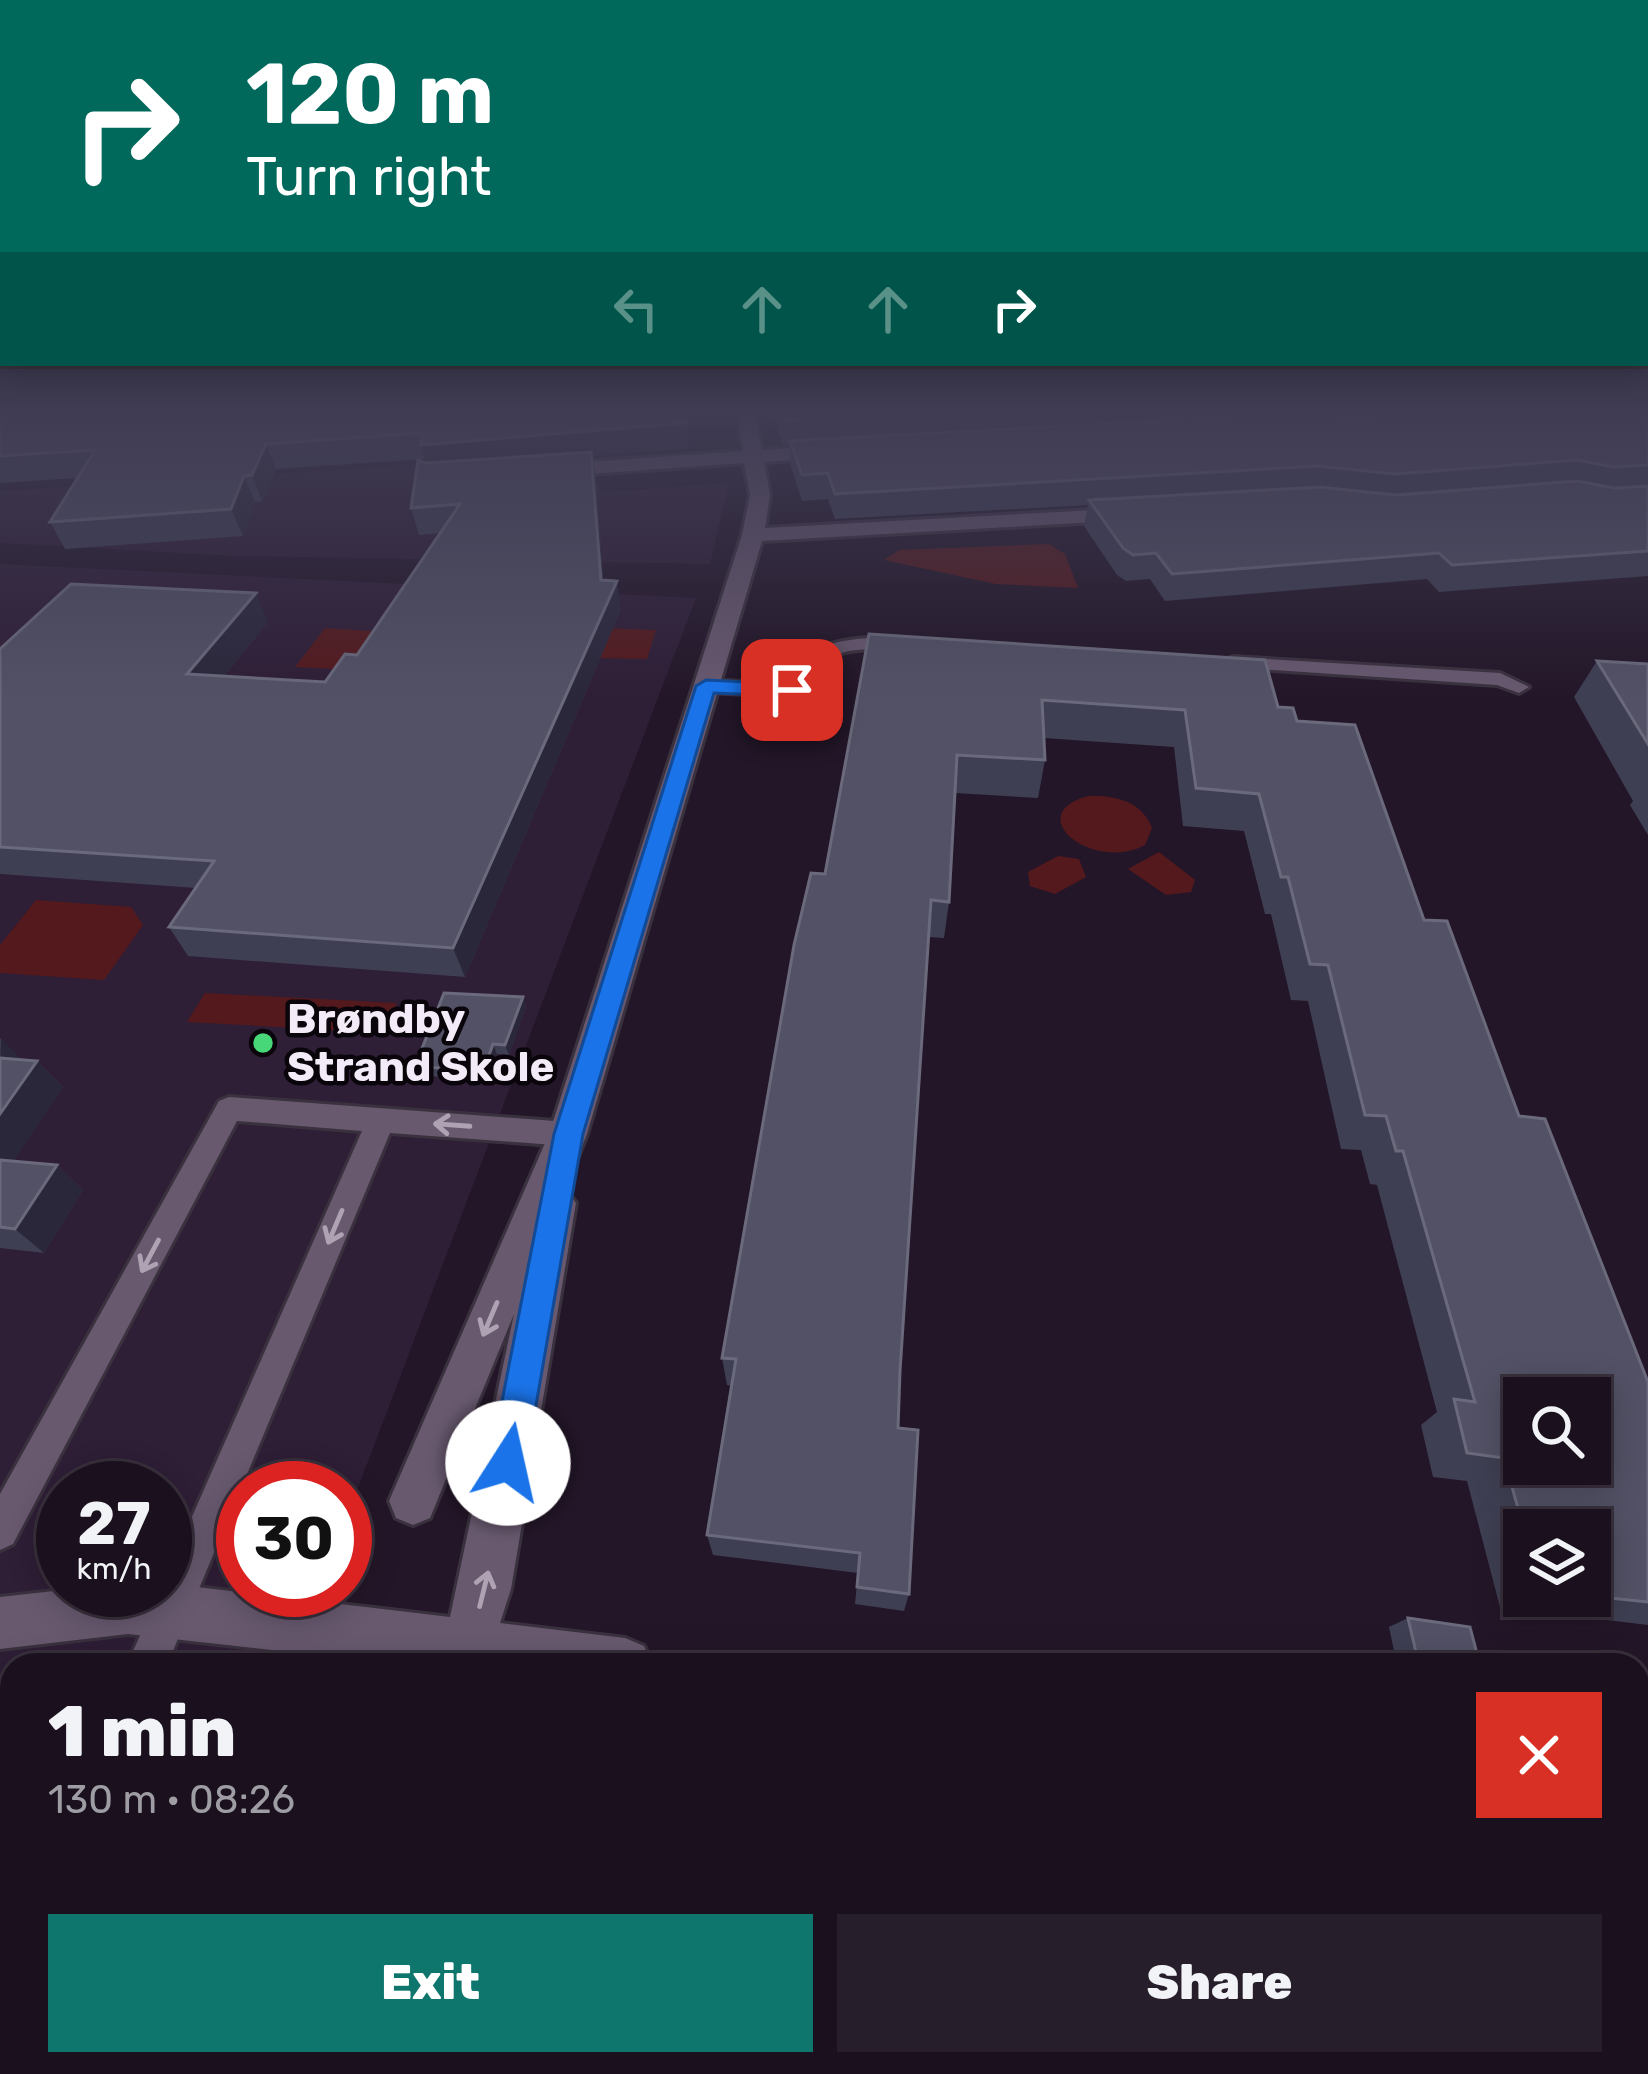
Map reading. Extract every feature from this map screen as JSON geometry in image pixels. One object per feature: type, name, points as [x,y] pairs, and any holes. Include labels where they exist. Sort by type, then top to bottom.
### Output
[{"type":"street","points":[[413,1501],[568,1134],[758,506]]},
{"type":"street","points":[[753,535],[1159,512]]},
{"type":"street","points":[[465,1653],[485,1589],[568,1134]]},
{"type":"street","points":[[192,1613],[451,1653]]},
{"type":"street","points":[[0,1623],[51,1617]]},
{"type":"lane","points":[[706,686],[792,690],[795,675],[806,662],[831,650],[855,644],[933,646]]},
{"type":"lane","points":[[1216,662],[1500,679],[1519,687]]},
{"type":"lane","points":[[0,1531],[230,1108],[568,1134]]},
{"type":"lane","points":[[192,1561],[381,1120]]},
{"type":"lane","points":[[152,1653],[168,1617]]},
{"type":"shaded area","points":[[0,506],[724,506],[710,564],[235,556],[0,543]]},
{"type":"shaded area","points":[[1049,544],[1065,554],[1078,588],[996,584],[884,560],[899,550]]},
{"type":"shaded area","name":"Brøndby Strand Skole","points":[[0,564],[696,598],[368,1461],[216,1461],[216,1617],[309,1617],[295,1653],[0,1653]]},
{"type":"shaded area","points":[[325,628],[466,637],[447,675],[295,667]]},
{"type":"shaded area","points":[[601,628],[656,630],[647,659],[591,658]]},
{"type":"shaded area","points":[[1088,796],[1117,799],[1142,811],[1152,828],[1145,845],[1105,852],[1072,838],[1062,827],[1061,816],[1069,805]]},
{"type":"shaded area","points":[[1159,852],[1195,880],[1191,892],[1166,895],[1128,869]]},
{"type":"shaded area","points":[[1058,856],[1079,859],[1086,877],[1055,894],[1030,886],[1028,872]]},
{"type":"shaded area","points":[[36,900],[131,907],[143,925],[104,980],[0,973],[0,945]]},
{"type":"shaded area","points":[[205,993],[397,1003],[384,1033],[187,1022]]},
{"type":"building","points":[[60,506],[232,506],[231,509],[50,522]]},
{"type":"building","points":[[459,506],[595,506],[601,580],[617,581],[453,948],[169,927],[214,861],[0,847],[0,649],[71,584],[256,593],[187,674],[325,682],[345,654],[357,655]]},
{"type":"building","points":[[1093,506],[1648,506],[1648,551],[1452,565],[1439,553],[1172,574],[1156,553],[1133,555]]},
{"type":"building","points":[[869,634],[1265,660],[1278,707],[1293,708],[1297,721],[1355,725],[1424,920],[1447,921],[1519,1116],[1545,1119],[1648,1382],[1648,1602],[1611,1598],[1611,1509],[1518,1509],[1512,1485],[1611,1485],[1611,1377],[1503,1377],[1503,1458],[1467,1453],[1454,1399],[1475,1402],[1403,1151],[1396,1151],[1386,1116],[1365,1115],[1328,965],[1310,964],[1288,877],[1281,877],[1259,794],[1196,788],[1185,710],[1042,700],[1045,760],[957,755],[949,902],[931,900],[900,1371],[898,1428],[918,1430],[909,1594],[857,1587],[860,1553],[707,1535],[736,1359],[722,1358],[794,945],[811,873],[825,874]]},
{"type":"building","points":[[1597,661],[1648,664],[1648,744]]},
{"type":"building","points":[[444,993],[523,997],[505,1045],[493,1044],[483,1072],[415,1066]]},
{"type":"building","points":[[0,1058],[37,1061],[0,1114]]},
{"type":"building","points":[[0,1160],[57,1165],[15,1229],[0,1227]]},
{"type":"building","points":[[1408,1618],[1470,1627],[1477,1653],[1416,1653]]},
{"type":"place","name":"Brøndby Strand Skole","points":[[263,1043]]},
{"type":"route","points":[[508,1463],[568,1134],[706,686],[792,690]]}]
